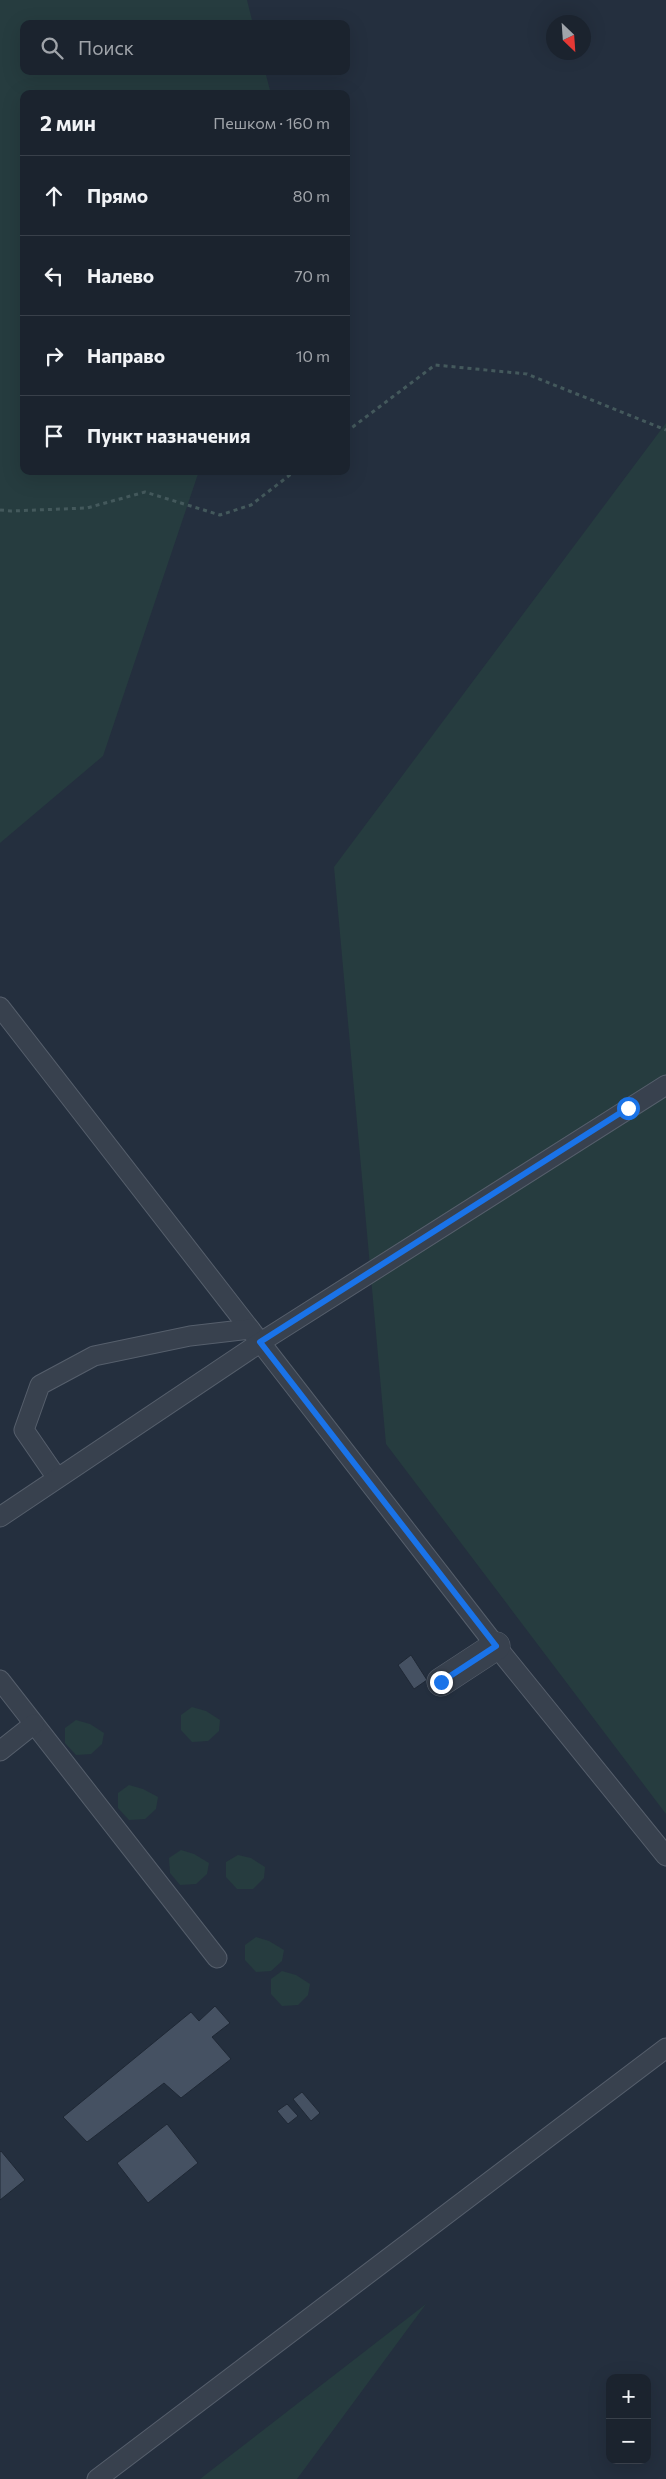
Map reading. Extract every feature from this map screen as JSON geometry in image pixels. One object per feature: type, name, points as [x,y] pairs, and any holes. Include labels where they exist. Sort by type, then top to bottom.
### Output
[{"type":"street","points":[[441,1682],[496,1646]]},
{"type":"lane","points":[[0,1007],[496,1646],[666,1856]]},
{"type":"lane","points":[[0,1517],[255,1336],[666,1085]]},
{"type":"lane","points":[[57,1478],[24,1430],[40,1385],[94,1356],[190,1336],[255,1336]]},
{"type":"lane","points":[[0,1680],[217,1958]]},
{"type":"lane","points":[[0,1751],[34,1724]]},
{"type":"lane","points":[[97,2479],[666,2048]]},
{"type":"path","points":[[350,429],[435,364],[527,374],[666,430]]},
{"type":"path","points":[[0,510],[87,508],[144,492],[220,515],[251,505],[290,475]]},
{"type":"green space","points":[[0,0],[247,0],[252,20],[20,20],[20,75],[266,75],[270,90],[20,90],[20,475],[198,475],[103,756],[0,843]]},
{"type":"green space","points":[[666,423],[666,1814],[386,1444],[334,867]]},
{"type":"green space","points":[[192,1707],[206,1711],[220,1720],[219,1731],[208,1741],[192,1742],[181,1730],[181,1715]]},
{"type":"green space","points":[[76,1720],[90,1724],[104,1733],[102,1744],[91,1754],[76,1755],[65,1743],[65,1728]]},
{"type":"green space","points":[[129,1785],[143,1789],[158,1797],[156,1809],[145,1819],[129,1820],[118,1808],[118,1793]]},
{"type":"green space","points":[[181,1850],[194,1854],[209,1863],[207,1874],[196,1884],[180,1885],[170,1873],[169,1858]]},
{"type":"green space","points":[[238,1855],[251,1858],[265,1867],[264,1878],[253,1889],[237,1889],[226,1877],[226,1862]]},
{"type":"green space","points":[[256,1937],[269,1941],[284,1950],[282,1961],[271,1971],[256,1972],[245,1960],[245,1945]]},
{"type":"green space","points":[[282,1971],[296,1975],[310,1984],[308,1995],[298,2005],[282,2006],[271,1994],[271,1979]]},
{"type":"green space","points":[[426,2304],[297,2479],[200,2479]]},
{"type":"building","points":[[411,1655],[427,1680],[414,1689],[398,1665]]},
{"type":"building","points":[[215,2006],[230,2023],[212,2037],[231,2059],[181,2098],[164,2083],[87,2142],[63,2117],[191,2012],[199,2021]]},
{"type":"building","points":[[302,2092],[320,2113],[311,2121],[293,2099]]},
{"type":"building","points":[[287,2104],[298,2116],[288,2124],[277,2111]]},
{"type":"building","points":[[167,2124],[198,2163],[148,2203],[117,2163]]},
{"type":"building","points":[[0,2152],[25,2180],[0,2200]]},
{"type":"route","points":[[441,1682],[496,1646],[260,1342],[628,1108]]}]
